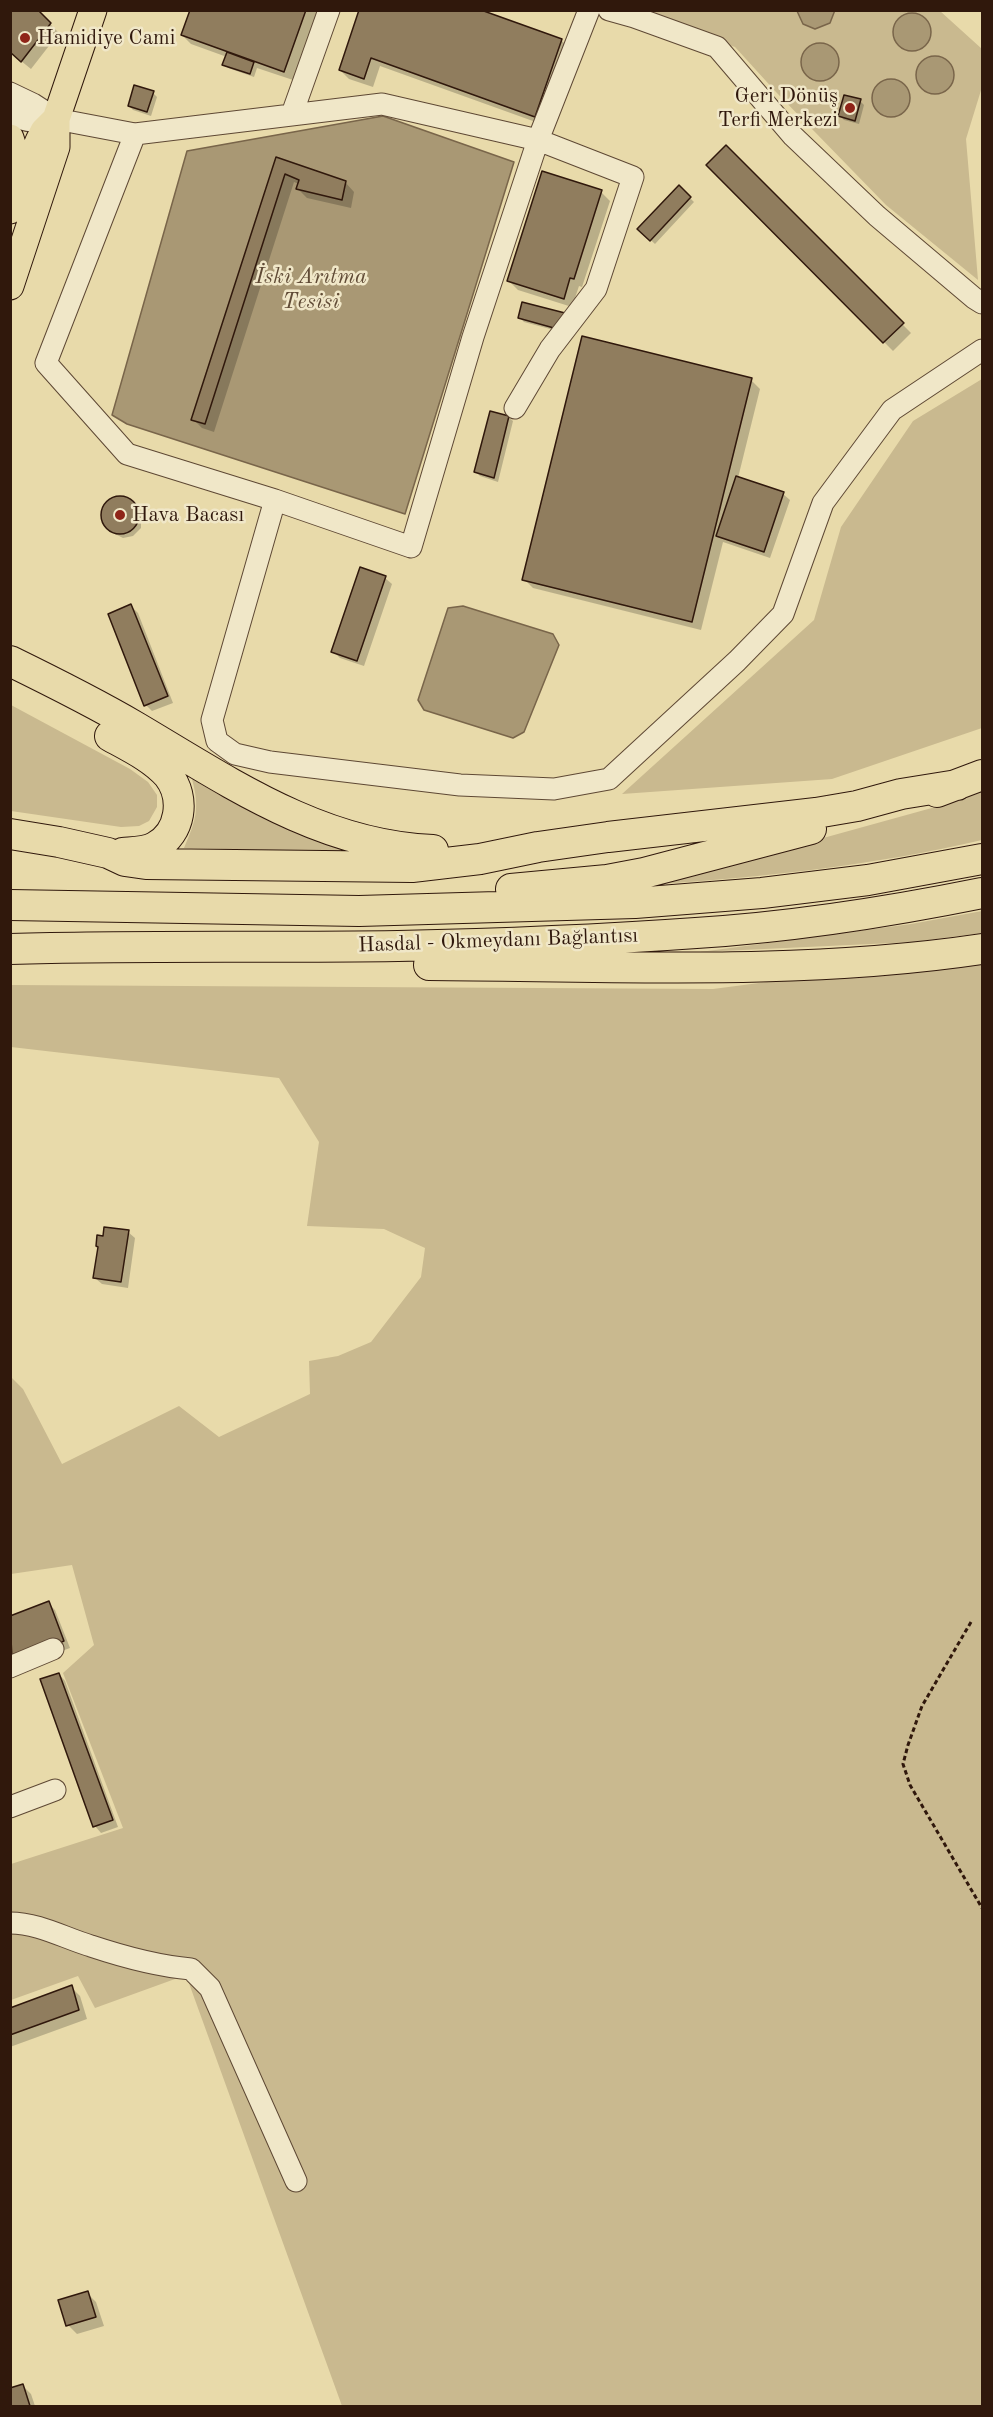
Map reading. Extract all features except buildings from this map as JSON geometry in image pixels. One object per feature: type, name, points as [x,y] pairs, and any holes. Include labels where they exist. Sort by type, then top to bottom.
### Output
[{"type":"highway","points":[[10,661],[121,718],[257,798],[295,818],[326,830],[414,849],[538,848]]},
{"type":"highway","points":[[10,682],[134,749],[170,777],[179,799],[178,820],[167,839],[153,848],[108,853],[10,834]]},
{"type":"highway","points":[[108,853],[125,861],[146,864],[386,867],[470,860],[538,848],[816,813],[970,780]]},
{"type":"highway","points":[[243,909],[327,894],[492,891],[607,880],[644,873],[888,809],[970,780]]},
{"type":"highway","name":"Hasdal - Okmeydanı Bağlantısı","points":[[10,905],[456,910],[635,903],[762,893],[857,881],[982,860]]},
{"type":"highway","name":"Hasdal - Okmeydanı Bağlantısı","points":[[10,950],[176,945],[451,944],[697,933],[834,918],[982,893]]},
{"type":"highway","points":[[176,945],[209,958],[240,963],[643,966],[869,962],[982,949]]},
{"type":"main road","points":[[10,286],[56,147],[56,119],[93,10]]},
{"type":"main road","points":[[10,210],[44,130],[56,119]]},
{"type":"main road","points":[[10,138],[17,160],[15,176],[10,188]]},
{"type":"street","points":[[292,114],[328,10]]},
{"type":"street","points":[[135,134],[46,363],[127,454],[275,500],[411,547],[473,337],[538,140],[589,10]]},
{"type":"street","points":[[609,10],[717,47],[793,136],[877,216],[982,303]]},
{"type":"street","points":[[10,93],[56,119],[135,134],[382,104],[538,140],[633,177],[596,289],[550,349],[515,408]]},
{"type":"street","points":[[10,115],[27,122],[56,119]]},
{"type":"street","points":[[275,500],[212,720],[217,741],[235,754],[270,762],[460,785],[554,789],[609,779],[737,661],[783,614],[823,503],[892,410],[982,350]]},
{"type":"street","points":[[10,846],[80,854],[108,853]]},
{"type":"street","points":[[10,1667],[53,1648]]},
{"type":"street","points":[[10,1808],[54,1790]]},
{"type":"street","points":[[10,1923],[28,1923],[91,1946],[161,1967],[191,1969],[210,1988],[296,2181]]},
{"type":"path","points":[[971,1622],[922,1706],[903,1764],[910,1785],[982,1908]]},
{"type":"shaded area","points":[[622,11],[940,11],[982,49],[982,87],[966,139],[978,280],[886,205],[735,47]]},
{"type":"shaded area","points":[[982,379],[982,728],[832,779],[622,794],[814,620],[841,527],[913,421]]},
{"type":"shaded area","points":[[11,705],[130,769],[148,782],[157,795],[157,807],[149,821],[139,826],[121,827],[11,811]]},
{"type":"shaded area","points":[[192,779],[270,821],[353,852],[184,848],[196,807]]},
{"type":"shaded area","points":[[982,791],[982,840],[821,869],[657,884],[957,801]]},
{"type":"shaded area","points":[[982,911],[982,933],[914,942],[700,952],[911,924]]},
{"type":"shaded area","points":[[982,954],[982,2406],[342,2406],[186,1975],[95,2008],[78,1976],[11,2000],[11,1864],[123,1828],[63,1673],[94,1645],[72,1565],[11,1574],[11,1377],[23,1389],[62,1464],[179,1406],[219,1437],[310,1394],[309,1361],[338,1356],[371,1342],[421,1277],[425,1248],[384,1229],[307,1226],[319,1142],[279,1078],[11,1047],[10,985],[713,989]]},
{"type":"water","points":[[835,10],[830,23],[815,29],[803,24],[797,11]]},
{"type":"water","points":[[912,13],[925,19],[931,32],[925,45],[912,51],[899,45],[893,32],[899,19]]},
{"type":"water","points":[[820,43],[833,49],[839,62],[833,75],[820,81],[807,75],[801,62],[807,49]]},
{"type":"water","points":[[935,56],[948,62],[954,75],[948,88],[935,94],[922,88],[916,75],[922,62]]},
{"type":"water","points":[[891,79],[904,85],[910,98],[904,111],[891,117],[878,111],[872,98],[878,85]]},
{"type":"water","name":"İski Arıtma Tesisi","points":[[383,116],[514,162],[405,514],[127,424],[112,415],[187,151]]},
{"type":"water","points":[[463,606],[553,634],[559,645],[524,732],[513,738],[424,710],[418,700],[448,608]]},
{"type":"place","name":"Hamidiye Cami","points":[[25,38]]},
{"type":"place","name":"Geri Dönüş Terfi Merkezi","points":[[850,108]]},
{"type":"place","name":"Hava Bacası","points":[[120,515]]}]
